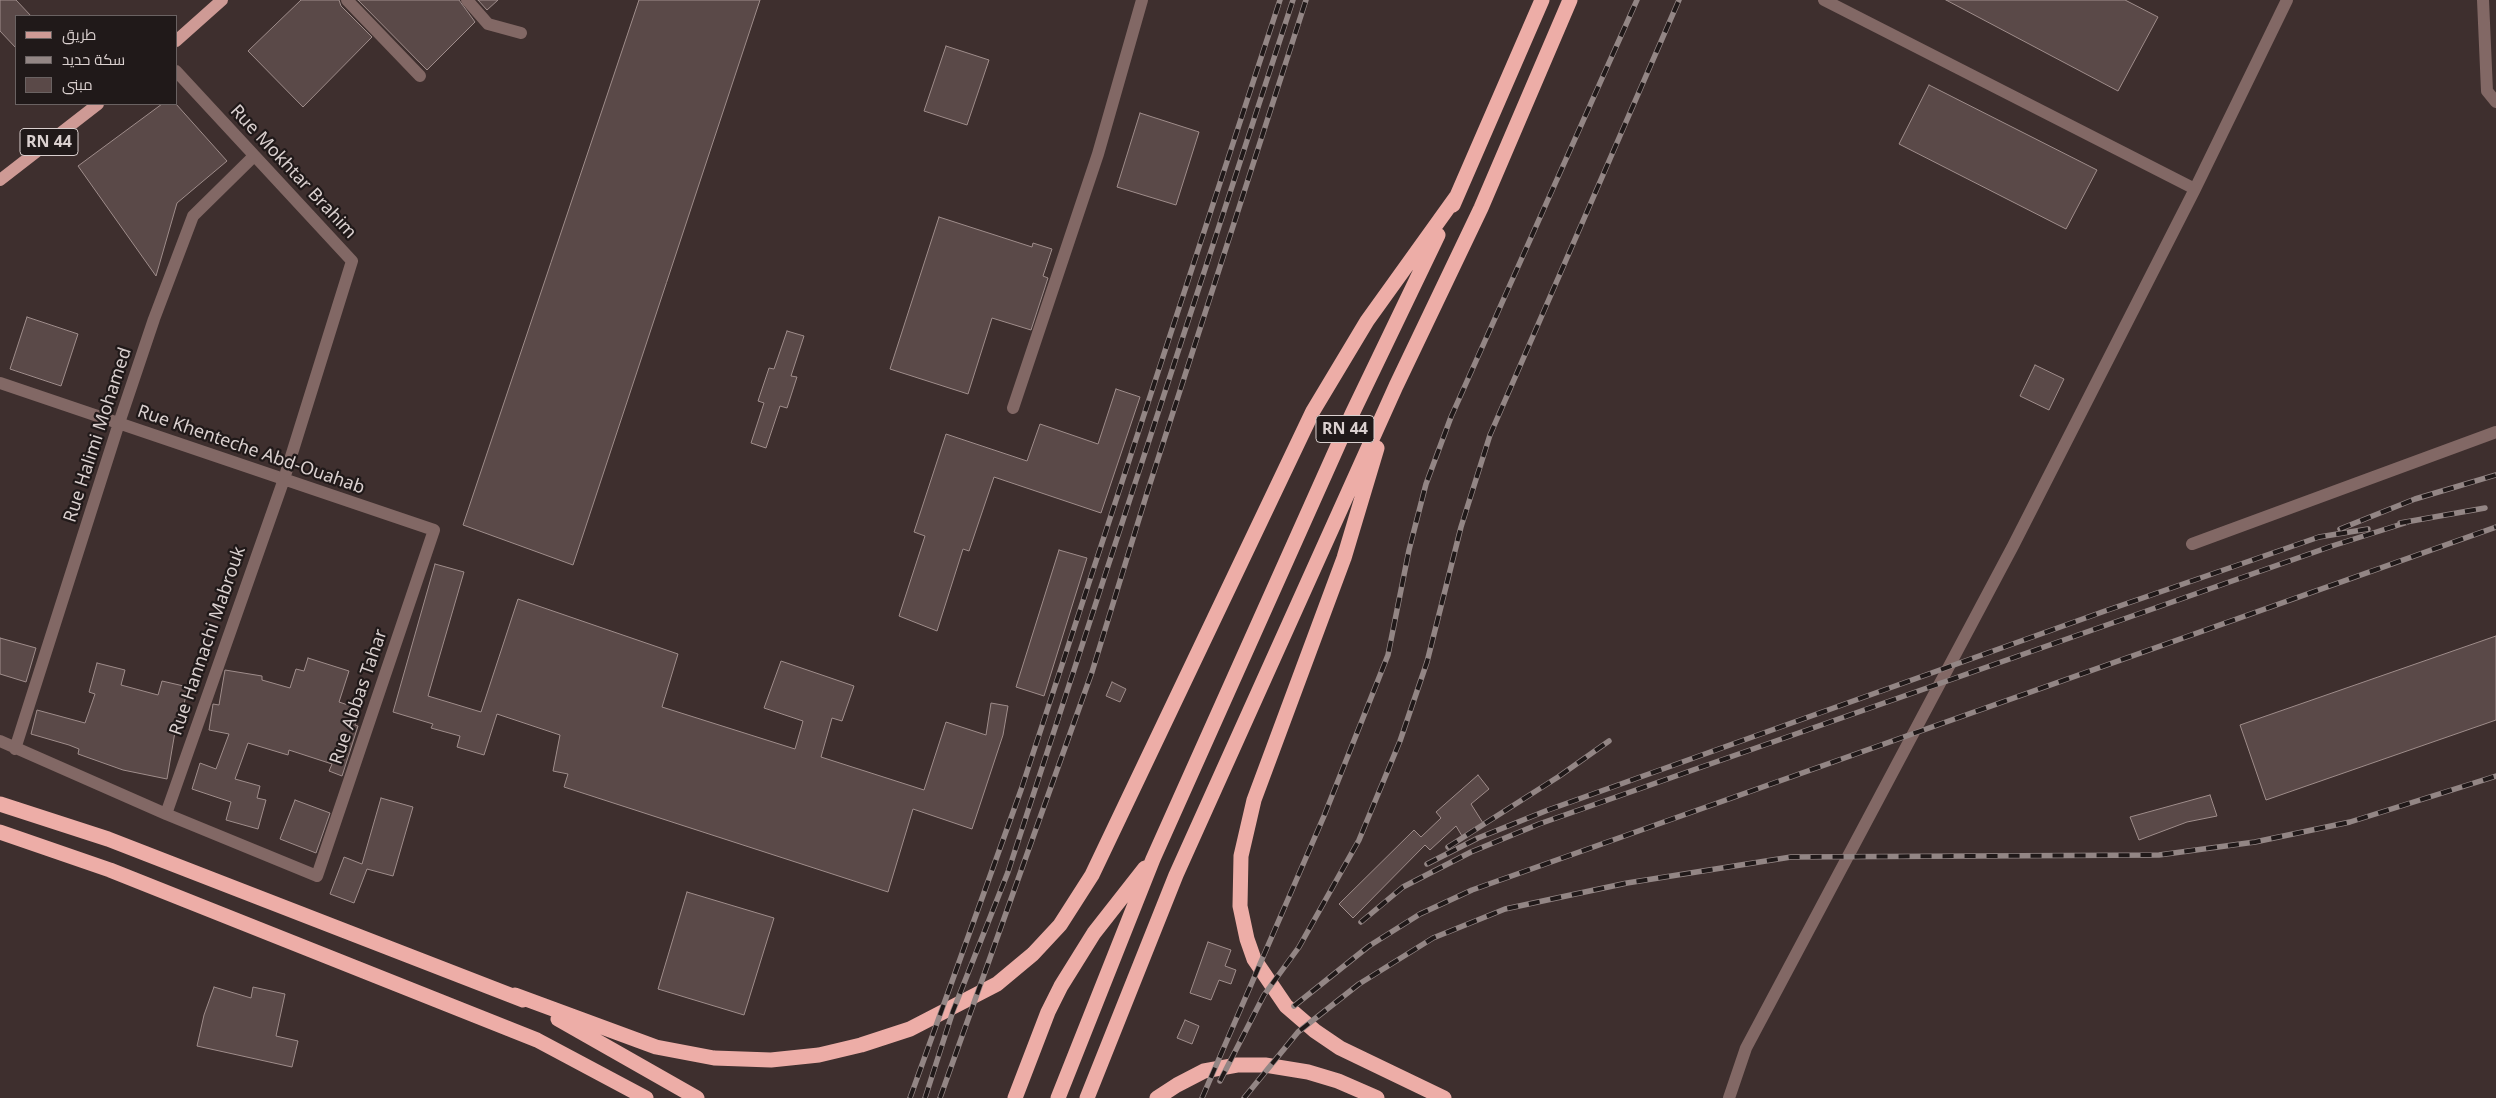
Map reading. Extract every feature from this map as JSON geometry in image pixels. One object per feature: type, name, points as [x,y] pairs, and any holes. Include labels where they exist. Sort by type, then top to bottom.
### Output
[{"type":"highway","name":"RN 44","points":[[1153,859],[1352,414],[1456,197],[1542,0]]},
{"type":"highway","points":[[1087,1098],[1176,875],[1396,386],[1481,208],[1570,0]]},
{"type":"highway","points":[[602,1035],[714,1058],[771,1060],[819,1055],[878,1040],[910,1029],[997,984],[1033,954],[1060,925],[1092,875],[1239,571],[1313,411],[1368,321],[1456,197]]},
{"type":"highway","points":[[1396,386],[1344,558],[1254,800],[1241,856],[1240,906],[1247,939],[1254,959],[1286,1006],[1315,1031],[1340,1048],[1444,1098]]},
{"type":"highway","points":[[0,804],[108,839],[515,995],[602,1035],[697,1098]]},
{"type":"highway","points":[[0,832],[110,870],[537,1040],[646,1098]]},
{"type":"highway","points":[[1015,1098],[1048,1012],[1061,986],[1094,933],[1153,859]]},
{"type":"highway","points":[[1058,1098],[1153,859]]},
{"type":"highway","points":[[1157,1098],[1177,1084],[1204,1071],[1237,1065],[1265,1065],[1308,1072],[1338,1081],[1377,1098]]},
{"type":"main road","points":[[178,39],[222,0]]},
{"type":"main road","name":"RN 44","points":[[0,180],[97,105]]},
{"type":"street","points":[[347,0],[420,76]]},
{"type":"street","points":[[467,0],[488,24],[521,32]]},
{"type":"street","points":[[1013,408],[1098,154],[1142,0]]},
{"type":"street","points":[[1824,0],[2195,189]]},
{"type":"street","points":[[1729,1098],[1746,1048],[2013,546],[2195,189],[2287,0]]},
{"type":"street","points":[[2483,0],[2487,91],[2496,102]]},
{"type":"street","name":"Rue Mokhtar Brahim","points":[[178,73],[352,261],[284,479]]},
{"type":"street","name":"Rue Halimi Mohamed","points":[[15,749],[154,319],[193,216],[254,156]]},
{"type":"street","name":"Rue Khenteche Abd-Ouahab","points":[[0,383],[434,530]]},
{"type":"street","points":[[2192,544],[2496,432]]},
{"type":"street","name":"Rue Hannachi Mabrouk","points":[[166,814],[284,479]]},
{"type":"street","name":"Rue Abbas Tahar","points":[[166,814],[317,876],[434,530]]},
{"type":"street","points":[[0,741],[166,814]]},
{"type":"building","points":[[0,0],[16,0],[30,15],[15,15],[15,47],[0,31]]},
{"type":"building","points":[[301,0],[339,0],[341,6],[372,37],[303,107],[248,51]]},
{"type":"building","points":[[358,0],[459,0],[475,22],[427,70]]},
{"type":"building","points":[[478,0],[498,0],[487,10]]},
{"type":"building","points":[[639,0],[760,0],[573,565],[463,525]]},
{"type":"building","points":[[1946,0],[2125,0],[2158,17],[2118,91]]},
{"type":"building","points":[[946,46],[989,60],[967,125],[924,111]]},
{"type":"building","points":[[1929,85],[2097,170],[2066,229],[1899,144]]},
{"type":"building","points":[[161,105],[177,105],[227,161],[177,203],[156,276],[78,166]]},
{"type":"building","points":[[1140,113],[1199,132],[1176,205],[1117,187]]},
{"type":"building","points":[[939,217],[1032,247],[1033,243],[1052,249],[1043,276],[1048,278],[1031,330],[992,318],[968,394],[890,369]]},
{"type":"building","points":[[27,317],[78,334],[61,386],[10,369]]},
{"type":"building","points":[[787,331],[804,336],[791,376],[797,377],[787,408],[780,406],[766,448],[751,443],[764,403],[758,401],[769,368],[774,369]]},
{"type":"building","points":[[2035,365],[2064,379],[2049,410],[2020,396]]},
{"type":"building","points":[[1116,389],[1140,397],[1101,513],[994,477],[969,551],[963,549],[937,631],[899,616],[925,536],[914,532],[946,434],[1027,461],[1040,424],[1098,444]]},
{"type":"building","points":[[1059,550],[1087,558],[1044,696],[1016,687]]},
{"type":"building","points":[[435,564],[464,572],[428,696],[481,712],[518,599],[678,654],[662,707],[795,749],[803,721],[764,708],[781,661],[854,686],[842,721],[832,718],[821,757],[924,790],[946,722],[986,735],[991,703],[1008,706],[1003,735],[972,829],[913,809],[888,892],[564,787],[568,774],[553,771],[560,735],[497,714],[484,755],[457,747],[460,736],[431,728],[433,724],[393,712]]},
{"type":"building","points":[[2496,636],[2496,720],[2266,800],[2240,725]]},
{"type":"building","points":[[0,638],[36,648],[26,682],[0,674]]},
{"type":"building","points":[[308,658],[349,671],[339,702],[360,709],[355,725],[358,726],[342,776],[329,771],[332,764],[289,750],[288,755],[248,743],[235,779],[260,786],[257,798],[266,800],[258,829],[226,820],[231,802],[192,789],[200,763],[216,769],[229,734],[209,730],[213,704],[219,705],[225,670],[262,676],[262,680],[290,688],[296,669],[304,671]]},
{"type":"building","points":[[97,663],[125,670],[121,685],[158,695],[162,681],[188,687],[180,721],[177,720],[167,779],[123,770],[78,754],[79,749],[69,745],[31,734],[37,710],[85,723],[95,694],[89,692]]},
{"type":"building","points":[[1112,682],[1126,689],[1120,702],[1106,696]]},
{"type":"building","points":[[1478,775],[1489,789],[1471,804],[1483,823],[1462,836],[1456,826],[1430,850],[1425,845],[1353,918],[1339,904],[1414,830],[1421,837],[1441,818],[1436,812]]},
{"type":"building","points":[[2210,795],[2217,816],[2187,822],[2139,840],[2130,817]]},
{"type":"building","points":[[381,798],[413,807],[393,876],[367,869],[354,903],[330,894],[344,857],[362,864]]},
{"type":"building","points":[[295,800],[330,813],[316,853],[280,839]]},
{"type":"building","points":[[687,892],[774,918],[744,1015],[658,989]]},
{"type":"building","points":[[1208,942],[1231,950],[1225,966],[1236,970],[1231,984],[1219,980],[1211,1000],[1190,993]]},
{"type":"building","points":[[214,987],[251,998],[253,987],[285,994],[276,1036],[298,1041],[292,1067],[197,1046],[204,1015]]},
{"type":"building","points":[[1185,1020],[1199,1026],[1192,1044],[1177,1038]]},
{"type":"railway","points":[[910,1098],[1021,790],[1280,0]]},
{"type":"railway","points":[[925,1098],[953,1011],[1008,872],[1293,0]]},
{"type":"railway","points":[[940,1098],[1092,672],[1147,493],[1306,0]]},
{"type":"railway","points":[[1202,1098],[1324,816],[1388,655],[1409,550],[1426,484],[1451,417],[1637,0]]},
{"type":"railway","points":[[1220,1081],[1264,995],[1299,947],[1359,840],[1400,741],[1427,662],[1461,527],[1490,435],[1679,0]]},
{"type":"railway","points":[[2340,529],[2415,499],[2496,475]]},
{"type":"railway","points":[[2400,523],[2485,508]]},
{"type":"railway","points":[[1361,922],[1403,887],[1471,852],[1539,824],[2332,546],[2408,522]]},
{"type":"railway","points":[[1294,1006],[1369,946],[1420,914],[1472,890],[2496,527]]},
{"type":"railway","points":[[1427,864],[1478,838],[1548,810],[2105,611],[2319,537],[2368,529]]},
{"type":"railway","points":[[1448,847],[1558,777],[1609,741]]},
{"type":"railway","points":[[1244,1098],[1298,1032],[1359,984],[1433,938],[1505,909],[1627,883],[1791,857],[2159,855],[2255,842],[2350,822],[2496,776]]}]
